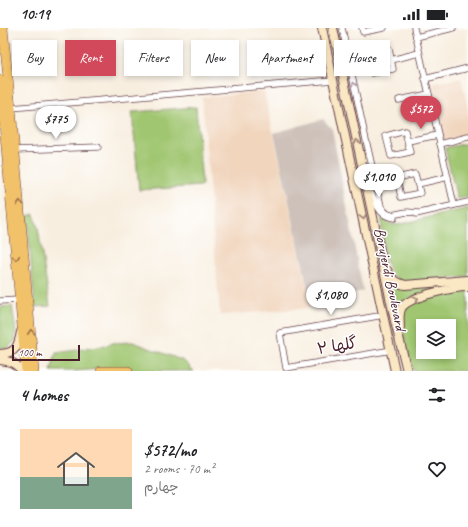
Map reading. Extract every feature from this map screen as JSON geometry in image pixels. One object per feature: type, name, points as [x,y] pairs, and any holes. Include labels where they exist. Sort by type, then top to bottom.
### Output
[{"type":"main road","points":[[3,28],[12,108],[34,371]]},
{"type":"main road","name":"Borujerdi Boulevard","points":[[322,28],[392,350],[395,371]]},
{"type":"main road","name":"Borujerdi Boulevard","points":[[333,28],[384,264],[395,322],[407,371]]},
{"type":"main road","points":[[0,80],[26,371]]},
{"type":"main road","points":[[384,264],[392,279],[405,285],[468,280]]},
{"type":"main road","points":[[401,343],[400,310],[406,303],[446,289],[468,288]]},
{"type":"main road","points":[[0,354],[12,352],[16,348],[22,328]]},
{"type":"main road","points":[[4,361],[15,359],[15,355],[12,352]]},
{"type":"main road","points":[[4,361],[15,364],[22,371]]},
{"type":"main road","points":[[101,371],[128,371]]},
{"type":"street","points":[[342,28],[344,40]]},
{"type":"street","points":[[362,28],[363,32],[384,28]]},
{"type":"street","points":[[414,28],[454,205]]},
{"type":"street","points":[[416,37],[453,28]]},
{"type":"street","points":[[389,49],[391,60],[393,69],[373,73],[369,54],[389,49]]},
{"type":"street","points":[[391,60],[419,53]]},
{"type":"street","points":[[425,79],[468,68]]},
{"type":"street","points":[[352,76],[381,206],[385,212],[390,215],[407,212],[418,213]]},
{"type":"street","points":[[12,108],[333,80]]},
{"type":"street","points":[[399,100],[429,94]]},
{"type":"street","points":[[405,131],[408,142],[410,152],[391,156],[386,136],[405,131]]},
{"type":"street","points":[[408,142],[438,135]]},
{"type":"street","points":[[440,144],[468,137]]},
{"type":"street","points":[[15,150],[98,147]]},
{"type":"street","points":[[415,174],[418,184],[420,193],[402,197],[397,178],[415,174]]},
{"type":"street","points":[[418,184],[448,177]]},
{"type":"street","points":[[366,185],[375,199],[380,213],[386,217],[395,218],[468,202]]},
{"type":"street","points":[[0,301],[20,300]]},
{"type":"street","name":"گلها ۲","points":[[384,315],[280,333],[286,368],[392,350]]},
{"type":"shaded area","points":[[461,78],[468,108],[468,135],[444,141],[432,84]]},
{"type":"shaded area","points":[[264,91],[311,308],[220,315],[202,97]]},
{"type":"shaded area","points":[[323,119],[332,129],[363,291],[311,304],[274,133]]},
{"type":"green space","points":[[196,107],[202,186],[139,190],[132,112]]},
{"type":"green space","points":[[468,143],[468,197],[457,199],[445,148]]},
{"type":"green space","points":[[468,208],[468,277],[402,282],[390,272],[384,253],[382,216],[388,223],[397,225]]},
{"type":"green space","points":[[34,214],[38,228],[50,306],[35,307],[27,216]]},
{"type":"green space","points":[[462,282],[412,297],[398,315],[391,283],[394,285]]},
{"type":"green space","points":[[468,290],[468,371],[413,371],[403,333],[401,318],[402,313],[412,303],[421,299]]},
{"type":"green space","points":[[12,306],[16,332],[15,341],[8,347],[0,348],[0,307]]},
{"type":"green space","points":[[133,342],[184,361],[194,371],[141,371],[115,368],[51,371],[56,353],[104,346],[112,343]]}]
